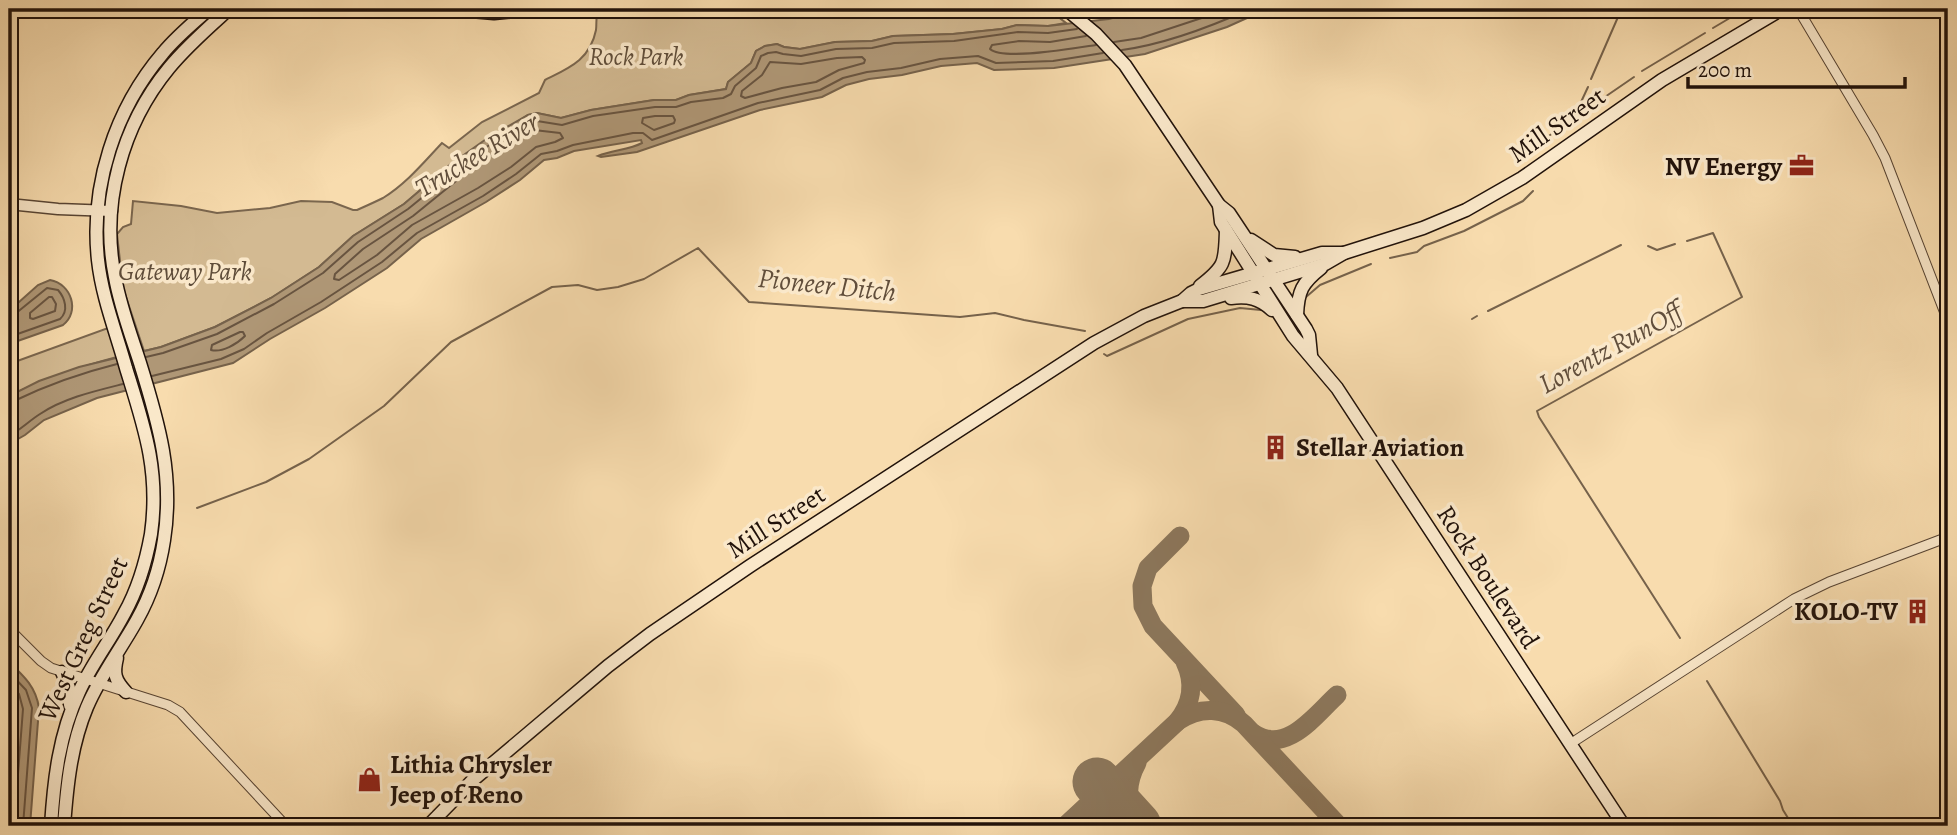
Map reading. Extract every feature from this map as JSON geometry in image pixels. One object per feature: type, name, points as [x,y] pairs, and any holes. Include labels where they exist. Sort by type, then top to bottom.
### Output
[{"type":"main road","name":"West Greg Street","points":[[64,826],[69,774],[86,708],[145,604],[164,543],[167,509],[167,469],[154,409],[100,273],[98,211],[104,169],[121,119],[139,84],[171,44],[209,9]]},
{"type":"main road","name":"West Greg Street","points":[[51,826],[61,741],[85,680],[132,600],[147,553],[152,521],[154,486],[149,444],[122,330],[113,263],[111,234],[116,179],[133,125],[157,83],[182,52],[229,9]]},
{"type":"main road","points":[[448,9],[487,13],[537,9]]},
{"type":"main road","name":"Rock Boulevard","points":[[1066,9],[1106,44],[1134,78],[1219,205],[1229,213],[1271,274],[1309,335],[1311,355]]},
{"type":"main road","name":"Mill Street","points":[[428,826],[483,771],[621,655],[672,618],[1087,347],[1186,297],[1271,274],[1325,264],[1344,253],[1437,222],[1492,196],[1539,167],[1655,85],[1782,9]]},
{"type":"main road","points":[[148,97],[159,70],[171,51],[171,44]]},
{"type":"main road","name":"Rock Boulevard","points":[[1219,205],[1219,217],[1226,230],[1285,324],[1352,409],[1624,826]]},
{"type":"main road","points":[[1186,297],[1223,264],[1226,230]]},
{"type":"main road","points":[[1243,233],[1274,255],[1306,257]]},
{"type":"main road","name":"Mill Street","points":[[1271,274],[1306,257],[1329,252],[1344,253]]},
{"type":"main road","points":[[1297,315],[1298,296],[1303,285],[1325,264]]},
{"type":"main road","name":"Mill Street","points":[[1186,297],[1203,301],[1256,278]]},
{"type":"main road","points":[[1203,301],[1251,297],[1263,302],[1285,324]]},
{"type":"main road","points":[[118,652],[114,677],[126,692]]},
{"type":"main road","points":[[62,672],[69,688],[71,711]]},
{"type":"street","points":[[1798,9],[1885,158],[1948,321]]},
{"type":"street","points":[[9,204],[112,211]]},
{"type":"street","points":[[1570,744],[1784,605],[1829,582],[1948,537]]},
{"type":"street","points":[[9,629],[41,661],[62,672],[168,705],[180,712],[286,826]]},
{"type":"green space","points":[[600,9],[1048,9],[1066,23],[1048,26],[1017,25],[953,34],[893,36],[800,49],[777,44],[765,46],[756,51],[751,63],[728,82],[726,89],[676,100],[654,100],[591,110],[561,118],[537,113],[528,115],[451,164],[404,204],[353,236],[319,267],[271,298],[215,327],[144,351],[123,288],[117,234],[123,227],[131,224],[133,201],[217,213],[270,208],[301,201],[332,202],[357,210],[383,198],[400,186],[442,143],[449,148],[482,122],[539,93],[545,80],[577,62],[584,56],[593,40]]},
{"type":"green space","points":[[108,328],[117,357],[62,374],[9,396],[9,364]]},
{"type":"water","name":"Truckee River","points":[[1144,9],[1267,9],[1227,27],[1145,54],[1054,68],[994,70],[977,63],[941,66],[846,85],[822,97],[760,110],[637,152],[598,156],[637,145],[642,143],[641,140],[574,151],[544,160],[520,180],[486,202],[421,239],[387,268],[233,363],[97,398],[44,420],[9,444],[9,396],[39,381],[79,367],[161,347],[215,327],[271,298],[319,267],[353,236],[404,204],[451,164],[489,137],[528,115],[537,113],[561,118],[591,110],[654,100],[676,100],[726,89],[728,82],[751,63],[756,51],[765,46],[777,44],[800,49],[893,36],[953,34],[1017,25],[1048,26],[1109,19]]},
{"type":"water","points":[[50,280],[64,287],[71,299],[68,319],[63,325],[9,344],[9,311],[38,285]]},
{"type":"water","points":[[9,662],[32,688],[39,708],[30,826],[9,826]]},
{"type":"waterway","name":"Pioneer Ditch","points":[[1591,79],[1618,17],[1616,9]]},
{"type":"waterway","name":"Pioneer Ditch","points":[[1713,28],[1745,9]]},
{"type":"waterway","name":"Pioneer Ditch","points":[[1642,71],[1705,33]]},
{"type":"waterway","name":"Pioneer Ditch","points":[[1583,112],[1634,77]]},
{"type":"waterway","name":"Pioneer Ditch","points":[[1531,154],[1533,147],[1583,112],[1581,102],[1588,87]]},
{"type":"waterway","name":"Pioneer Ditch","points":[[1390,258],[1417,252],[1424,246],[1464,231],[1523,201],[1533,191]]},
{"type":"waterway","name":"Lorentz RunOff","points":[[1680,638],[1537,411],[1742,297],[1713,233],[1687,241]]},
{"type":"waterway","name":"Lorentz RunOff","points":[[1648,246],[1657,250],[1675,244]]},
{"type":"waterway","name":"Lorentz RunOff","points":[[1488,311],[1621,245]]},
{"type":"waterway","name":"Pioneer Ditch","points":[[197,508],[266,482],[309,459],[384,406],[451,342],[552,287],[578,285],[597,290],[618,287],[644,279],[698,248],[749,302],[960,317],[995,313],[1085,331]]},
{"type":"waterway","name":"Pioneer Ditch","points":[[1306,297],[1320,285],[1371,264]]},
{"type":"waterway","name":"Pioneer Ditch","points":[[1104,354],[1107,356],[1188,319],[1240,308],[1261,310]]},
{"type":"waterway","name":"Lorentz RunOff","points":[[1472,319],[1477,316]]},
{"type":"waterway","name":"Lorentz RunOff","points":[[1707,681],[1793,826]]},
{"type":"taxiway","points":[[1180,536],[1148,568],[1142,586],[1143,606],[1153,626],[1236,715]]},
{"type":"taxiway","points":[[1177,722],[1189,701],[1191,685],[1185,662]]},
{"type":"taxiway","points":[[1253,733],[1265,739],[1277,740],[1288,736],[1309,722],[1337,695]]},
{"type":"taxiway","points":[[1065,826],[1178,721],[1195,713],[1212,710],[1229,714],[1244,724],[1339,826]]},
{"type":"taxiway","points":[[1133,822],[1129,792],[1137,763]]},
{"type":"taxiway","points":[[1070,825],[1101,817],[1133,822]]},
{"type":"runway","points":[[1097,782],[1137,826]]},
{"type":"place","name":"NV Energy","points":[[1802,166]]},
{"type":"place","name":"Stellar Aviation","points":[[1276,447]]},
{"type":"place","name":"KOLO-TV","points":[[1918,611]]},
{"type":"place","name":"Lithia Chrysler Jeep of Reno","points":[[370,779]]},
{"type":"park label","name":"Rock Park","points":[[636,56]]},
{"type":"park label","name":"Gateway Park","points":[[185,271]]}]
